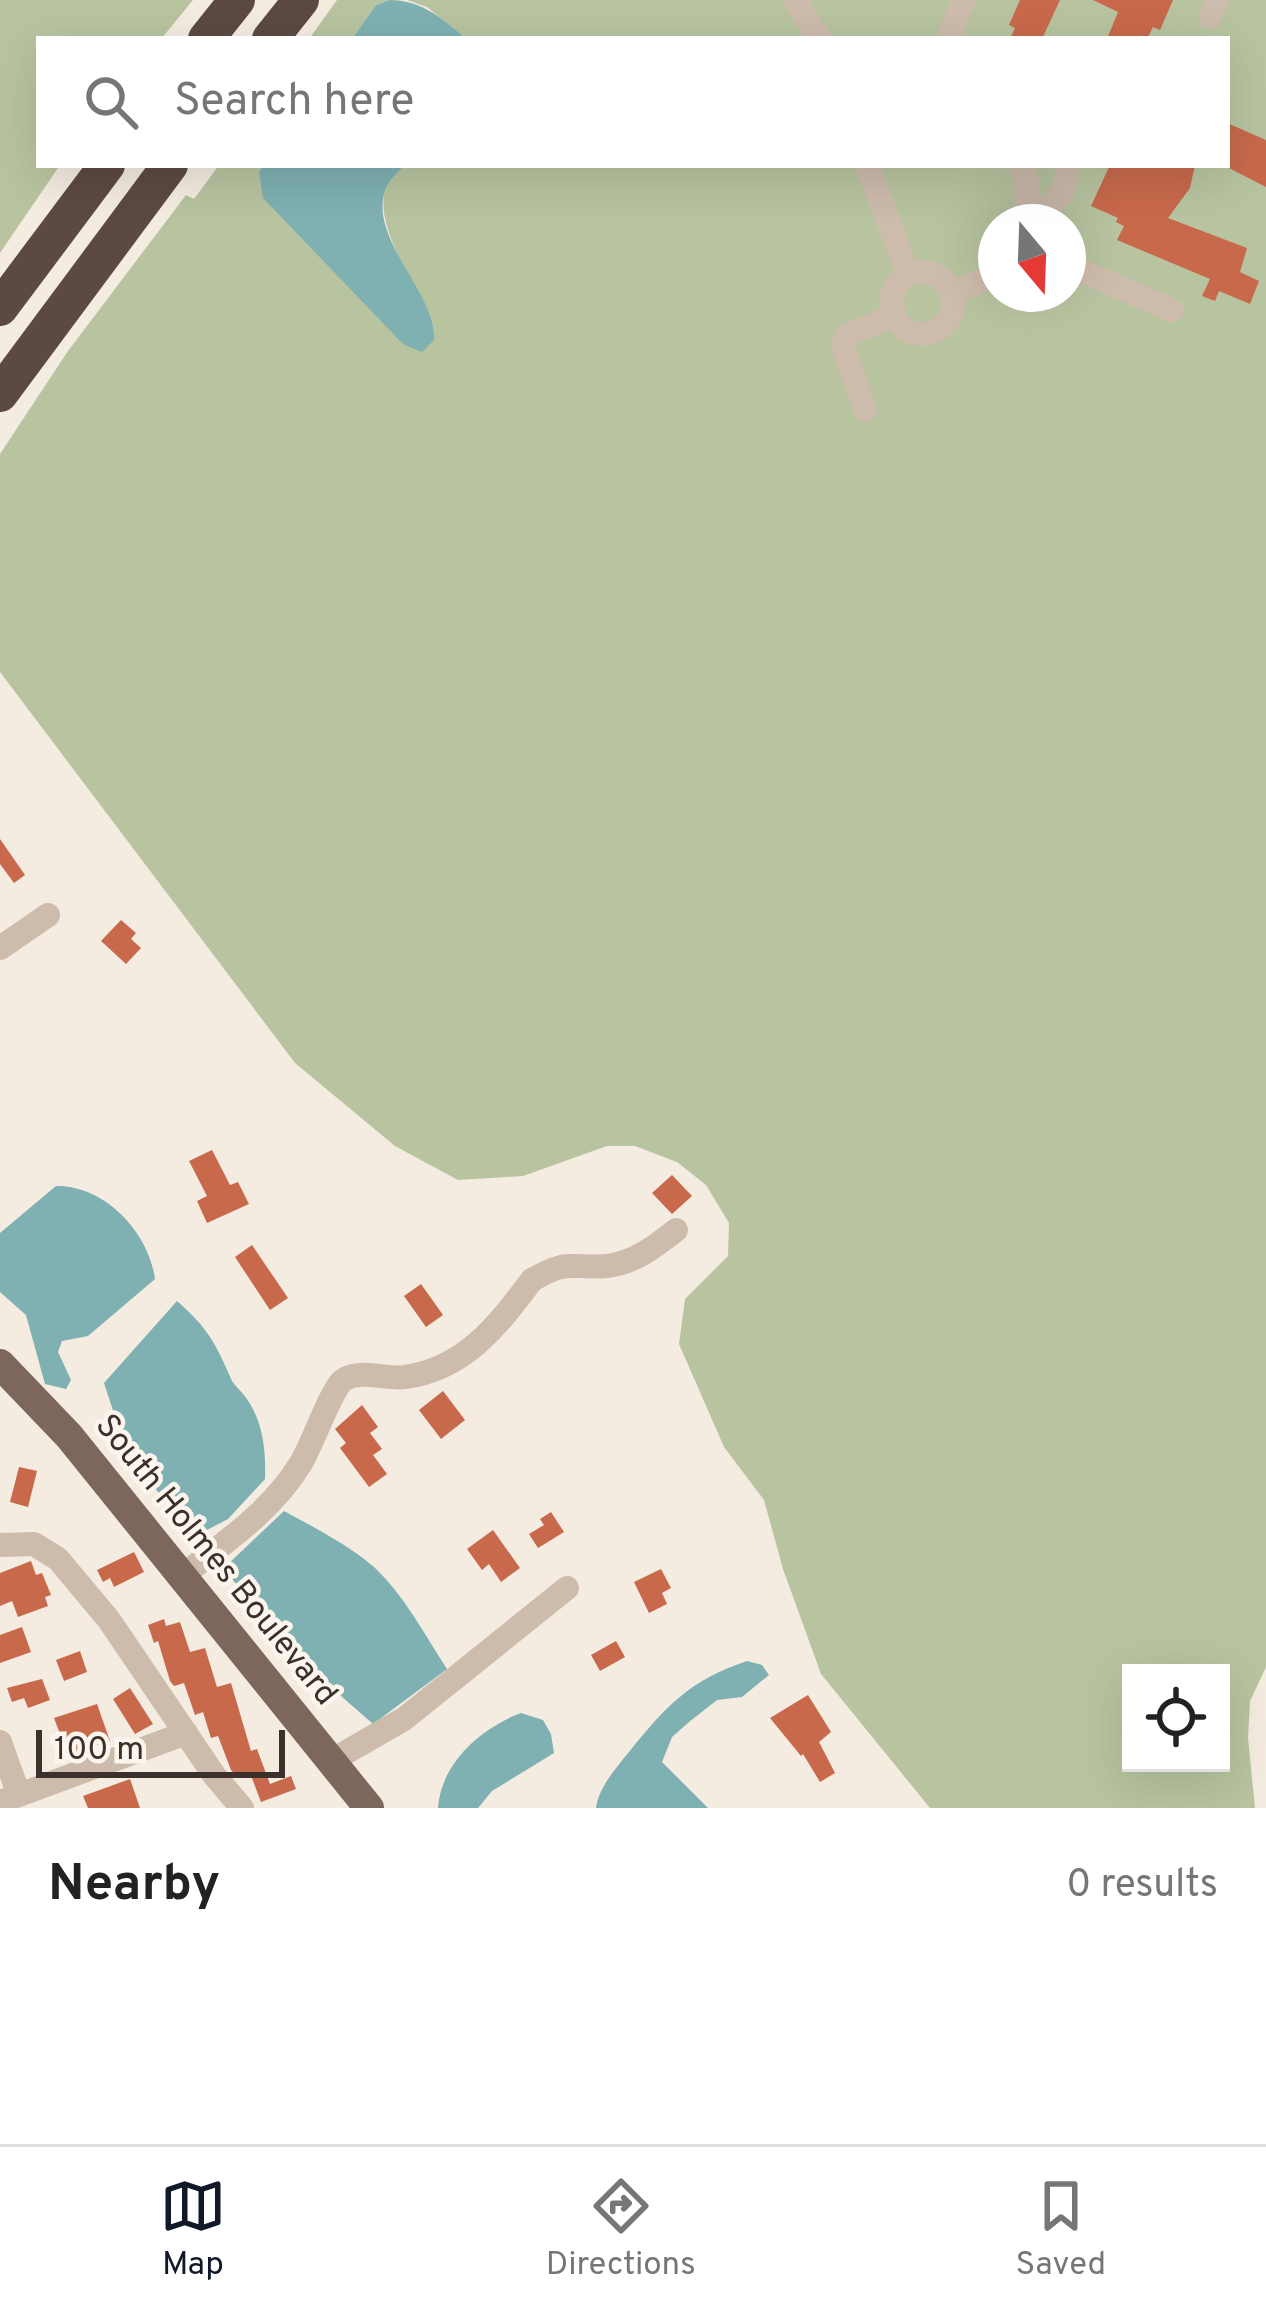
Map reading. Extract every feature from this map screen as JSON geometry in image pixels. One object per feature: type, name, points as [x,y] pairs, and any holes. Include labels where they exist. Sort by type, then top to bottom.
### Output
[{"type":"highway","points":[[208,36],[237,0]]},
{"type":"highway","points":[[272,36],[301,0]]},
{"type":"highway","points":[[0,308],[105,168]]},
{"type":"highway","points":[[0,394],[168,168]]},
{"type":"main road","name":"South Holmes Boulevard","points":[[0,1364],[69,1436],[369,1808]]},
{"type":"street","points":[[795,0],[817,36]]},
{"type":"street","points":[[952,36],[964,0]]},
{"type":"street","points":[[868,168],[908,273]]},
{"type":"street","points":[[1020,168],[1027,181],[1027,204]]},
{"type":"street","points":[[1052,204],[1061,196],[1067,168]]},
{"type":"street","points":[[931,272],[943,281],[950,296],[952,312],[946,326],[920,336],[907,330],[892,302],[895,287],[908,273],[931,272]]},
{"type":"street","points":[[1086,273],[1172,310]]},
{"type":"street","points":[[950,296],[978,281]]},
{"type":"street","points":[[865,410],[842,343],[847,334],[896,315]]},
{"type":"street","points":[[0,948],[48,915]]},
{"type":"street","points":[[182,1576],[277,1498],[301,1463],[341,1382],[355,1375],[390,1378],[431,1371],[473,1349],[532,1280],[544,1273],[565,1264],[621,1263],[676,1230]]},
{"type":"street","points":[[0,1545],[34,1544],[58,1558],[109,1620],[242,1808]]},
{"type":"street","points":[[331,1761],[404,1719],[567,1588]]},
{"type":"street","points":[[0,1742],[10,1798],[186,1733]]},
{"type":"green space","points":[[0,0],[193,0],[163,36],[36,36],[36,168],[58,168],[0,253]]},
{"type":"green space","points":[[337,0],[389,0],[376,5],[354,36],[311,36]]},
{"type":"green space","points":[[407,0],[1266,0],[1266,1667],[1250,1701],[1248,1738],[1255,1808],[930,1808],[821,1674],[764,1500],[724,1447],[679,1344],[685,1299],[728,1256],[729,1223],[706,1185],[677,1162],[635,1146],[607,1146],[523,1176],[458,1180],[395,1146],[295,1063],[0,672],[0,454],[68,351],[186,195],[194,199],[217,168],[261,168],[259,172],[421,297],[393,244],[384,214],[386,188],[402,168],[1230,168],[1230,36],[463,36],[427,7]]},
{"type":"water","points":[[389,0],[422,7],[463,36],[354,36],[376,5]]},
{"type":"water","points":[[261,168],[402,168],[387,185],[382,207],[393,245],[432,322],[434,340],[422,352],[403,344],[263,198]]},
{"type":"water","points":[[56,1186],[91,1194],[121,1214],[144,1244],[155,1279],[88,1336],[62,1341],[58,1352],[71,1380],[66,1389],[45,1384],[26,1315],[0,1292],[0,1233]]},
{"type":"water","points":[[177,1301],[210,1337],[232,1381],[250,1404],[264,1446],[265,1479],[228,1519],[205,1531],[186,1527],[135,1463],[104,1383]]},
{"type":"water","points":[[284,1511],[374,1567],[447,1669],[373,1724],[267,1631],[248,1597],[223,1569]]},
{"type":"water","points":[[747,1661],[762,1665],[769,1675],[742,1697],[717,1700],[689,1722],[672,1737],[662,1762],[708,1808],[596,1808],[614,1771],[668,1708],[694,1686]]},
{"type":"water","points":[[521,1713],[543,1720],[554,1753],[492,1791],[478,1808],[438,1808],[447,1776],[466,1749]]},
{"type":"building","points":[[1020,0],[1060,0],[1043,36],[1011,36],[1015,28],[1009,25]]},
{"type":"building","points":[[1093,0],[1173,0],[1160,30],[1153,27],[1148,36],[1108,36],[1118,12]]},
{"type":"building","points":[[1230,124],[1266,140],[1266,187],[1229,168]]},
{"type":"building","points":[[1109,168],[1194,168],[1190,188],[1168,218],[1247,248],[1240,272],[1259,281],[1250,304],[1219,291],[1215,301],[1202,296],[1210,279],[1117,240],[1124,226],[1116,222],[1118,218],[1091,206]]},
{"type":"building","points":[[0,839],[25,875],[14,883],[0,864]]},
{"type":"building","points":[[121,920],[136,933],[131,939],[141,948],[126,964],[101,941]]},
{"type":"building","points":[[212,1150],[230,1185],[238,1182],[249,1204],[207,1223],[197,1201],[207,1196],[189,1161]]},
{"type":"building","points":[[672,1175],[692,1196],[672,1214],[652,1193]]},
{"type":"building","points":[[252,1245],[288,1298],[270,1310],[235,1257]]},
{"type":"building","points":[[421,1284],[443,1315],[426,1327],[404,1296]]},
{"type":"building","points":[[443,1391],[465,1420],[441,1439],[419,1410]]},
{"type":"building","points":[[362,1405],[378,1427],[370,1433],[382,1449],[373,1455],[387,1474],[369,1487],[340,1448],[346,1443],[335,1429]]},
{"type":"building","points":[[19,1467],[37,1471],[28,1507],[10,1502]]},
{"type":"building","points":[[551,1512],[564,1532],[538,1548],[529,1534],[544,1525],[540,1519]]},
{"type":"building","points":[[493,1530],[520,1568],[501,1582],[489,1564],[482,1570],[467,1549]]},
{"type":"building","points":[[134,1552],[144,1572],[114,1587],[110,1578],[103,1582],[97,1570]]},
{"type":"building","points":[[31,1561],[51,1595],[45,1597],[48,1606],[18,1617],[12,1601],[0,1606],[0,1573]]},
{"type":"building","points":[[661,1569],[671,1588],[662,1593],[667,1604],[649,1613],[634,1582]]},
{"type":"building","points":[[164,1619],[166,1626],[180,1622],[190,1652],[205,1648],[217,1687],[231,1683],[251,1751],[257,1749],[270,1784],[291,1776],[296,1789],[261,1802],[250,1773],[238,1778],[231,1770],[218,1736],[211,1738],[203,1712],[195,1715],[184,1683],[174,1686],[170,1681],[148,1625]]},
{"type":"building","points":[[22,1627],[31,1652],[0,1663],[0,1635]]},
{"type":"building","points":[[616,1641],[625,1657],[600,1671],[591,1655]]},
{"type":"building","points":[[80,1651],[87,1672],[64,1681],[56,1660]]},
{"type":"building","points":[[42,1679],[50,1700],[28,1708],[24,1698],[12,1702],[7,1688]]},
{"type":"building","points":[[130,1688],[153,1724],[135,1734],[113,1699]]},
{"type":"building","points":[[808,1695],[831,1732],[819,1742],[835,1773],[820,1782],[803,1754],[770,1718]]},
{"type":"building","points":[[97,1704],[110,1741],[68,1755],[54,1718]]},
{"type":"building","points":[[130,1779],[140,1808],[88,1808],[83,1796]]}]
